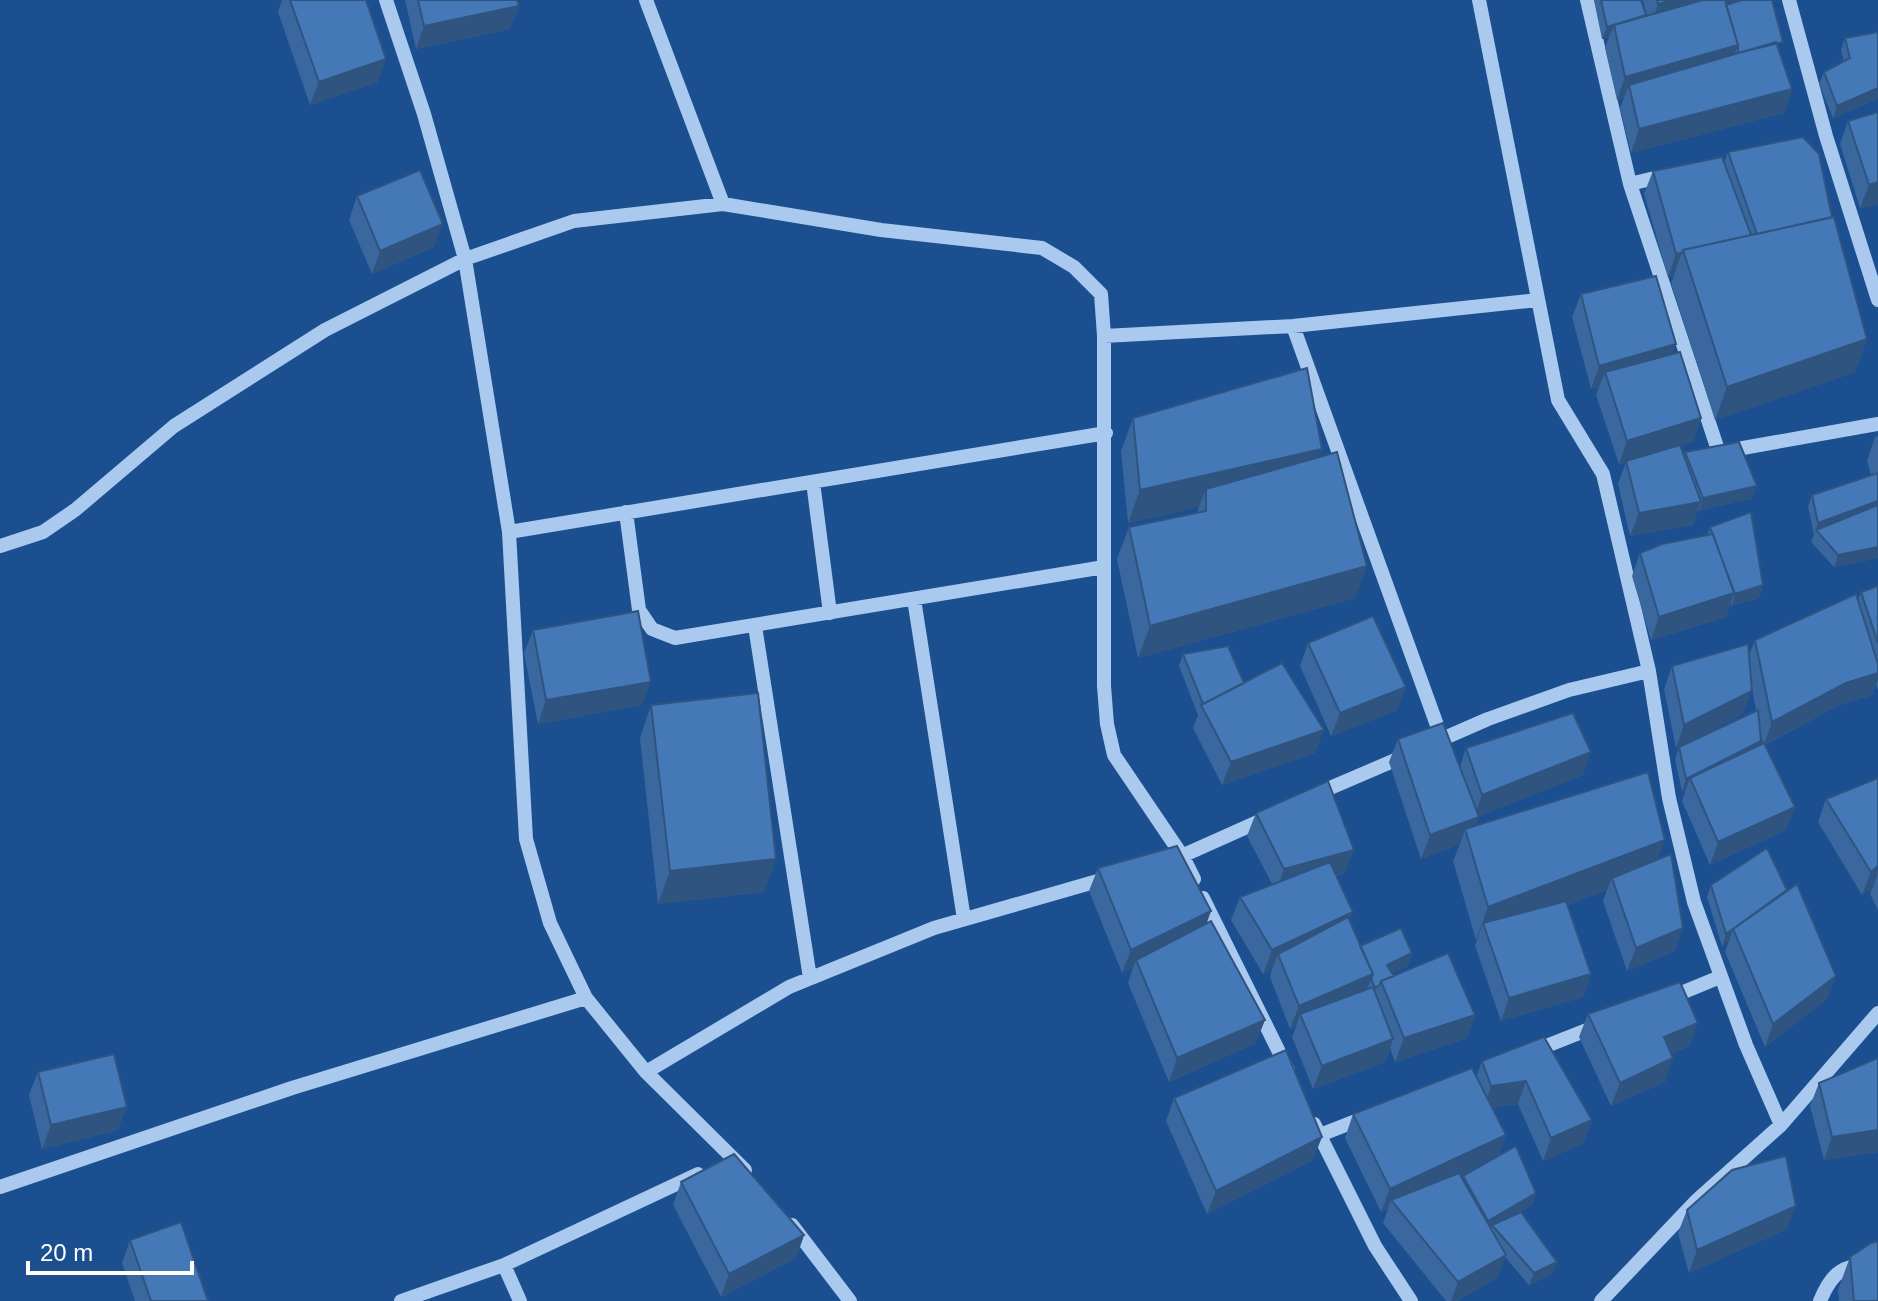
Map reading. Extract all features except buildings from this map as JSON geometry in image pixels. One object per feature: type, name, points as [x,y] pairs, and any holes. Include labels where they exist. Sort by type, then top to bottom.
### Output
[{"type":"street","points":[[386,0],[424,114],[465,259],[509,532],[526,839],[550,923],[586,998],[646,1072],[753,1179]]},
{"type":"street","points":[[646,0],[723,204]]},
{"type":"street","points":[[1479,0],[1558,400],[1611,473],[1682,856],[1720,977],[1781,1125]]},
{"type":"street","points":[[1587,0],[1630,184],[1712,454],[1878,424]]},
{"type":"street","points":[[1789,0],[1821,138],[1878,300]]},
{"type":"street","points":[[1630,184],[1685,170]]},
{"type":"street","points":[[0,546],[43,532],[75,510],[174,426],[325,330],[465,259],[574,221],[723,204],[881,230],[1042,248],[1074,267],[1101,294],[1106,433],[1104,686],[1107,724],[1114,755],[1183,857],[1292,1079]]},
{"type":"street","points":[[1104,336],[1293,326],[1538,300]]},
{"type":"street","points":[[1293,326],[1442,739]]},
{"type":"street","points":[[509,532],[1106,433]]},
{"type":"street","points":[[813,482],[830,613]]},
{"type":"street","points":[[626,512],[639,610],[652,629],[675,638],[1104,567]]},
{"type":"street","points":[[914,599],[964,919]]},
{"type":"street","points":[[755,626],[810,978]]},
{"type":"street","points":[[1301,801],[1442,739],[1569,690],[1649,671]]},
{"type":"street","points":[[1154,865],[1183,857],[1278,812]]},
{"type":"street","points":[[646,1072],[789,987],[810,978],[934,928],[1125,873]]},
{"type":"street","points":[[1661,1001],[1720,977]]},
{"type":"street","points":[[0,1187],[292,1088],[586,998]]},
{"type":"street","points":[[1601,1301],[1696,1201],[1781,1125],[1878,1013]]},
{"type":"street","points":[[1512,1059],[1616,1018]]},
{"type":"street","points":[[1306,1107],[1375,1246],[1411,1301]]},
{"type":"street","points":[[1320,1135],[1379,1112]]},
{"type":"street","points":[[720,1163],[734,1157]]},
{"type":"street","points":[[401,1301],[504,1265],[705,1170]]},
{"type":"street","points":[[781,1212],[850,1301]]},
{"type":"street","points":[[1820,1301],[1829,1279],[1845,1268],[1878,1261]]},
{"type":"street","points":[[504,1265],[520,1301]]}]
